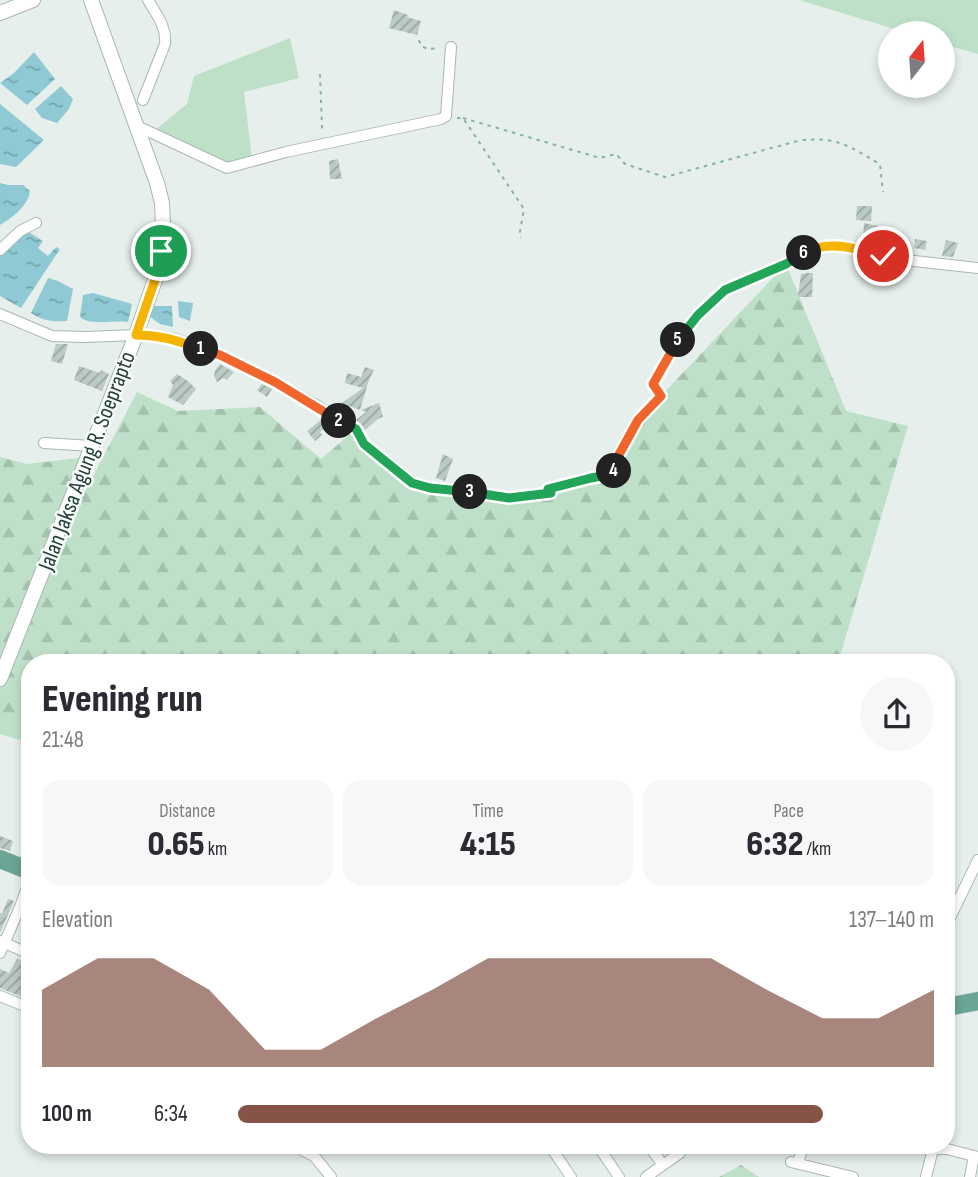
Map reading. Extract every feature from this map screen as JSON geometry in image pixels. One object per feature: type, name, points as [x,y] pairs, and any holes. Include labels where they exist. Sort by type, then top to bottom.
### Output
[{"type":"main road","points":[[0,859],[21,867]]},
{"type":"main road","points":[[955,1005],[978,1001]]},
{"type":"street","points":[[0,13],[33,0]]},
{"type":"street","name":"Jalan Jaksa Agung R. Soeprapto","points":[[0,679],[136,335],[157,274],[163,225],[162,203],[155,174],[90,0]]},
{"type":"street","points":[[143,100],[166,38],[161,22],[148,0]]},
{"type":"street","points":[[135,125],[227,168],[446,116],[450,47]]},
{"type":"street","points":[[0,250],[20,231],[36,223]]},
{"type":"street","points":[[0,314],[52,336],[136,335],[176,339],[220,355],[275,382],[356,429],[364,444],[412,483],[430,488],[509,498],[551,493],[548,489],[613,474],[616,460],[638,420],[661,396],[653,384],[675,344],[698,315],[725,290],[786,264],[813,248],[840,246],[905,261],[978,268]]},
{"type":"street","points":[[44,443],[92,446]]},
{"type":"street","points":[[955,907],[978,860]]},
{"type":"street","points":[[21,904],[1,946],[21,952]]},
{"type":"street","points":[[0,996],[21,1005]]},
{"type":"street","points":[[955,1151],[976,1157],[970,1177]]},
{"type":"street","points":[[314,1154],[331,1177]]},
{"type":"street","points":[[555,1154],[571,1177]]},
{"type":"street","points":[[603,1154],[619,1177]]},
{"type":"street","points":[[655,1154],[663,1165]]},
{"type":"street","points":[[646,1177],[679,1154]]},
{"type":"street","points":[[799,1154],[795,1163],[853,1177]]},
{"type":"street","points":[[926,1177],[932,1154]]},
{"type":"path","points":[[419,40],[421,46],[428,49],[450,47]]},
{"type":"path","points":[[320,74],[322,128],[328,143]]},
{"type":"path","points":[[446,116],[463,118],[600,158],[617,154],[625,164],[665,177],[801,140],[838,141],[880,164],[883,192]]},
{"type":"path","points":[[463,118],[524,209],[521,238]]},
{"type":"green space","points":[[799,0],[978,0],[978,54],[956,48],[956,21],[878,21],[878,24]]},
{"type":"green space","points":[[290,38],[299,78],[244,92],[252,159],[229,165],[153,132],[187,104],[194,76]]},
{"type":"green space","points":[[786,264],[846,411],[908,426],[841,654],[21,654],[21,740],[0,734],[0,457],[26,464],[80,458],[54,551],[137,392],[178,411],[260,407],[321,459],[356,429],[430,488],[509,498],[613,474],[661,396]]},
{"type":"green space","points":[[741,1165],[759,1177],[719,1177]]},
{"type":"water","points":[[34,52],[55,79],[27,105],[0,83]]},
{"type":"water","points":[[61,86],[73,99],[69,109],[57,123],[42,118],[35,109]]},
{"type":"water","points":[[0,104],[44,140],[16,167],[0,164]]},
{"type":"water","points":[[0,183],[23,185],[30,191],[23,206],[0,225]]},
{"type":"water","points":[[25,230],[43,241],[38,248],[48,256],[56,247],[60,249],[21,308],[0,296],[0,254]]},
{"type":"water","points":[[48,278],[73,289],[67,321],[48,320],[31,313]]},
{"type":"water","points":[[93,293],[132,304],[128,322],[96,322],[80,317],[83,295]]},
{"type":"water","points":[[178,301],[193,303],[190,321],[179,317]]},
{"type":"water","points":[[152,306],[172,306],[173,327],[160,324],[149,316]]},
{"type":"building","points":[[394,10],[421,21],[417,35],[389,28]]},
{"type":"building","points":[[338,159],[342,179],[330,179],[329,161]]},
{"type":"building","points":[[857,206],[872,206],[871,221],[856,220]]},
{"type":"building","points":[[864,223],[887,228],[886,240],[874,239],[873,244],[863,242]]},
{"type":"building","points":[[915,239],[927,241],[925,250],[914,248]]},
{"type":"building","points":[[946,240],[958,243],[953,257],[942,256]]},
{"type":"building","points":[[875,265],[876,280],[866,281],[865,266]]},
{"type":"building","points":[[813,273],[812,297],[798,297],[801,274]]},
{"type":"building","points":[[56,344],[68,344],[62,364],[51,361]]},
{"type":"building","points":[[220,364],[234,372],[227,380],[223,378],[217,382],[214,376]]},
{"type":"building","points":[[79,366],[109,374],[102,391],[74,380]]},
{"type":"building","points":[[365,367],[374,370],[360,410],[342,403],[363,388],[345,383],[347,373],[361,377]]},
{"type":"building","points":[[177,374],[196,389],[183,405],[168,397],[173,385],[170,381]]},
{"type":"building","points":[[262,384],[272,389],[267,397],[257,390]]},
{"type":"building","points":[[379,403],[383,417],[365,430],[356,420],[366,412],[361,410]]},
{"type":"building","points":[[322,419],[329,424],[315,441],[307,431]]},
{"type":"building","points":[[443,454],[453,459],[445,481],[436,478]]},
{"type":"building","points":[[0,836],[13,841],[10,851],[0,848]]},
{"type":"building","points":[[8,899],[14,901],[0,933],[0,913],[2,914]]},
{"type":"building","points":[[17,959],[21,960],[21,996],[0,988],[0,969],[9,973]]},
{"type":"route","points":[[161,251],[157,274],[136,335],[176,339],[220,355],[275,382],[356,429],[364,444],[412,483],[430,488],[509,498],[551,493],[548,489],[613,474],[616,460],[638,420],[661,396],[653,384],[675,344],[698,315],[725,290],[786,264],[813,248],[840,246],[883,256]]}]
